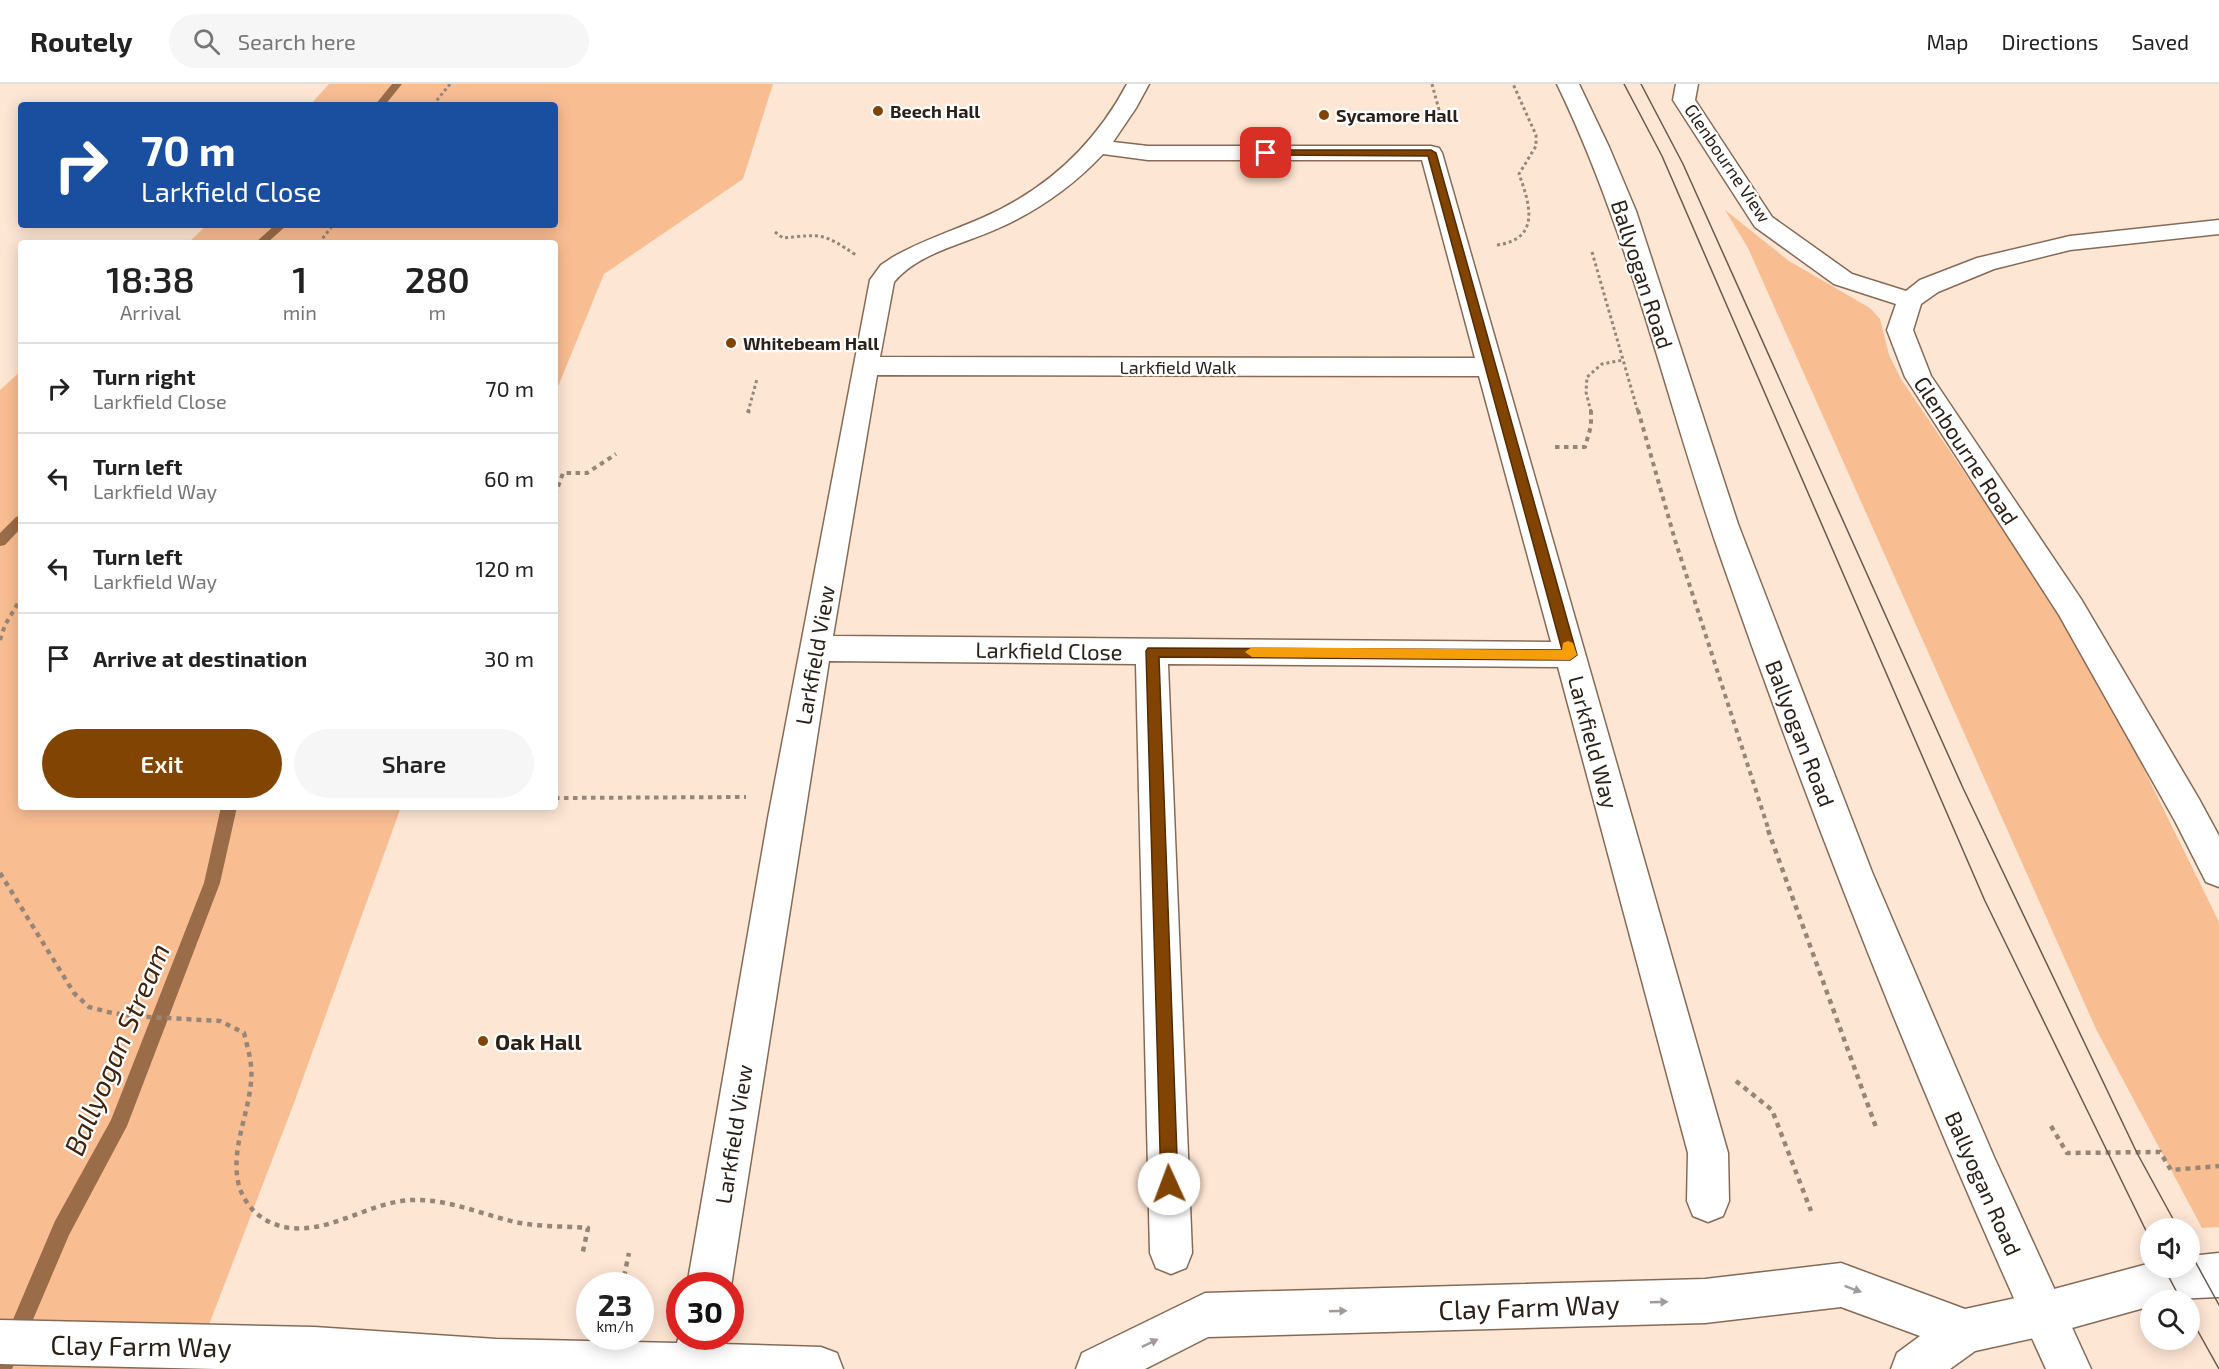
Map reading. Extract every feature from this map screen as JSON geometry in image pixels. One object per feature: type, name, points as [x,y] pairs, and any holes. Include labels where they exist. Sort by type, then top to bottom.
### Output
[{"type":"street","points":[[1100,147],[1130,101],[1138,84]]},
{"type":"street","name":"Ballyogan Road","points":[[1568,84],[1594,136],[1624,211],[1737,564],[1859,887],[1958,1128],[2069,1369]]},
{"type":"street","name":"Glenbourne View","points":[[1687,84],[1684,100],[1763,222],[1843,279],[1910,300]]},
{"type":"street","name":"Larkfield Way","points":[[1100,147],[1148,153],[1431,153],[1708,1153],[1708,1201]]},
{"type":"street","name":"Larkfield View","points":[[711,1272],[785,818],[882,280],[887,272],[914,256],[1023,207],[1060,182],[1100,147]]},
{"type":"street","points":[[1910,300],[1929,286],[1986,263],[2070,243],[2219,227]]},
{"type":"street","name":"Glenbourne Road","points":[[1910,300],[1900,330],[1918,377],[2070,607],[2187,810],[2219,871]]},
{"type":"street","name":"Larkfield Walk","points":[[865,366],[1491,367]]},
{"type":"street","name":"Larkfield Close","points":[[816,648],[1570,655]]},
{"type":"street","points":[[1152,651],[1171,1253]]},
{"type":"street","points":[[1913,1369],[1965,1331],[2043,1314],[2170,1279],[2219,1275]]},
{"type":"street","name":"Clay Farm Way","points":[[1098,1369],[1205,1315],[1705,1301],[1841,1285],[1965,1331]]},
{"type":"street","name":"Clay Farm Way","points":[[0,1342],[314,1349],[496,1361],[698,1352],[821,1369]]},
{"type":"path","points":[[435,102],[450,84]]},
{"type":"path","points":[[1458,246],[1503,244],[1518,239],[1525,232],[1530,211],[1519,174],[1536,146],[1536,135],[1513,84]]},
{"type":"path","points":[[321,240],[331,228]]},
{"type":"path","points":[[775,232],[783,238],[818,234],[834,240],[862,260]]},
{"type":"path","points":[[1590,246],[1675,540],[1770,835],[1823,988],[1877,1130]]},
{"type":"path","points":[[1513,447],[1586,447],[1592,421],[1585,381],[1592,370],[1605,361],[1623,360]]},
{"type":"path","points":[[748,413],[757,379]]},
{"type":"path","points":[[558,487],[563,473],[587,473],[616,454]]},
{"type":"path","points":[[0,640],[5,625],[18,603]]},
{"type":"path","points":[[558,798],[747,797]]},
{"type":"path","points":[[0,873],[74,993],[89,1007],[131,1016],[220,1021],[244,1033],[252,1062],[252,1085],[234,1165],[240,1187],[250,1208],[267,1223],[300,1228],[332,1223],[376,1205],[426,1200],[473,1208],[516,1222],[588,1228],[582,1256]]},
{"type":"path","points":[[1673,1029],[1772,1110],[1811,1211]]},
{"type":"path","points":[[2051,1126],[2067,1153],[2160,1152],[2171,1170],[2219,1166]]},
{"type":"path","points":[[625,1272],[629,1253]]},
{"type":"shaded area","points":[[329,84],[773,84],[743,179],[604,274],[558,387],[558,240],[191,240],[204,228],[558,228],[558,102],[313,102]]},
{"type":"shaded area","points":[[1725,210],[1789,261],[1870,308],[1880,319],[1889,355],[1901,379],[2027,565],[2079,648],[2131,743],[2219,922],[2219,1227],[2202,1228],[2200,1218],[2197,1218],[2096,1029],[1748,248]]},
{"type":"shaded area","points":[[18,374],[18,810],[400,810],[294,1103],[192,1369],[0,1369],[0,390]]},
{"type":"waterway","name":"Ballyogan Stream","points":[[382,102],[397,84]]},
{"type":"waterway","name":"Ballyogan Stream","points":[[264,240],[278,228]]},
{"type":"waterway","points":[[0,541],[18,523]]},
{"type":"waterway","name":"Ballyogan Stream","points":[[2,1369],[62,1228],[118,1126],[212,883],[228,810]]},
{"type":"tram line","points":[[1624,84],[1662,156],[1985,901],[2140,1218]]},
{"type":"tram line","points":[[1641,84],[1683,164],[1963,788],[2137,1153],[2173,1218]]},
{"type":"tram line","points":[[2200,1270],[2219,1305]]},
{"type":"tram line","points":[[2169,1278],[2176,1290]]},
{"type":"tram line","points":[[2200,1335],[2219,1369]]},
{"type":"slow traffic","points":[[1252,652],[1570,655],[1568,646]]},
{"type":"place","name":"Beech Hall","points":[[878,111]]},
{"type":"place","name":"Sycamore Hall","points":[[1324,115]]},
{"type":"place","name":"Whitebeam Hall","points":[[731,343]]},
{"type":"place","name":"Oak Hall","points":[[483,1041]]},
{"type":"route","points":[[1169,1184],[1152,651],[1570,655],[1431,153],[1266,153]]}]
